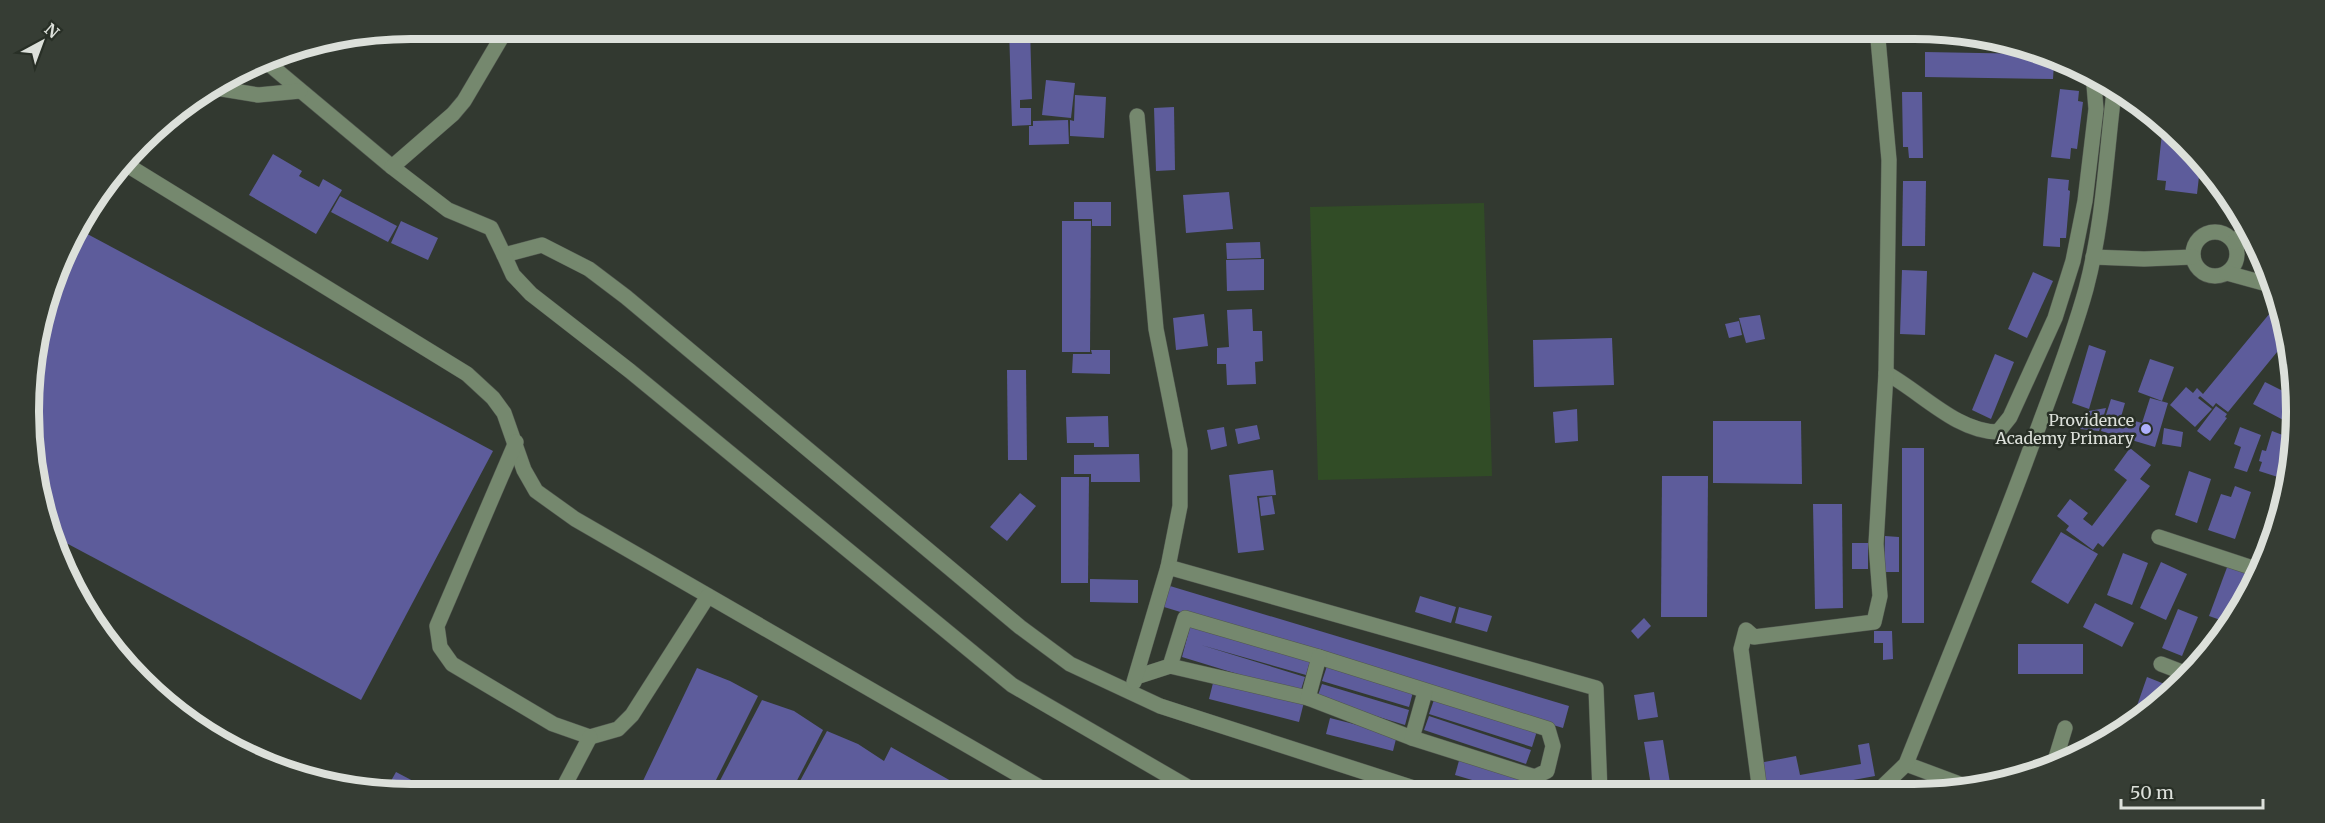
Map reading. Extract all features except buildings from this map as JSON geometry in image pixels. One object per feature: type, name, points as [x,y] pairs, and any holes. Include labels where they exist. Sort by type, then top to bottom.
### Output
[{"type":"street","points":[[392,167],[453,114],[464,100],[500,39]]},
{"type":"street","points":[[1759,784],[1741,649],[1746,630],[1754,637],[1874,622],[1880,596],[1876,544],[1886,374],[1889,160],[1878,39]]},
{"type":"street","points":[[271,66],[392,167],[448,210],[491,228],[513,275],[531,294],[630,371],[1012,685],[1182,784]]},
{"type":"street","points":[[1886,374],[1906,384],[1964,425],[1985,432],[1998,432],[2010,417],[2055,318],[2073,261],[2085,201],[2096,109],[2094,86]]},
{"type":"street","points":[[224,89],[258,95],[300,91]]},
{"type":"street","points":[[1885,784],[1906,764],[2007,513],[2058,375],[2086,290],[2093,258],[2101,212],[2113,98]]},
{"type":"street","points":[[1131,694],[1168,567],[1180,506],[1180,450],[1156,329],[1137,116]]},
{"type":"street","points":[[130,167],[452,363],[493,398],[504,413],[516,442],[524,471],[536,491],[575,519],[1034,784]]},
{"type":"street","points":[[2227,273],[2237,259],[2234,242],[2220,232],[2212,231],[2204,234],[2193,248],[2193,257],[2202,272],[2210,275],[2227,273],[2263,283]]},
{"type":"street","points":[[2234,242],[2242,235]]},
{"type":"street","points":[[504,255],[542,245],[590,269],[697,355],[816,459],[1020,627],[1070,664],[1160,706],[1401,784]]},
{"type":"street","points":[[2093,258],[2193,257]]},
{"type":"street","points":[[516,442],[437,626],[440,647],[452,664],[553,724],[590,737],[618,729],[632,716],[708,596]]},
{"type":"street","points":[[2159,537],[2252,568]]},
{"type":"street","points":[[1168,567],[1596,688],[1600,784]]},
{"type":"street","points":[[1136,676],[1170,666],[1308,698],[1412,738],[1535,777],[1547,771],[1553,746],[1548,729],[1319,657],[1185,618],[1170,666]]},
{"type":"street","points":[[1308,698],[1319,657]]},
{"type":"street","points":[[2161,664],[2180,671]]},
{"type":"street","points":[[1412,738],[1425,692]]},
{"type":"street","points":[[2057,756],[2066,728]]},
{"type":"street","points":[[565,784],[590,737]]},
{"type":"street","points":[[1906,764],[1950,782]]},
{"type":"green space","points":[[1484,203],[1492,476],[1318,480],[1310,207]]},
{"type":"place","name":"Providence Academy Primary","points":[[2146,429]]}]
